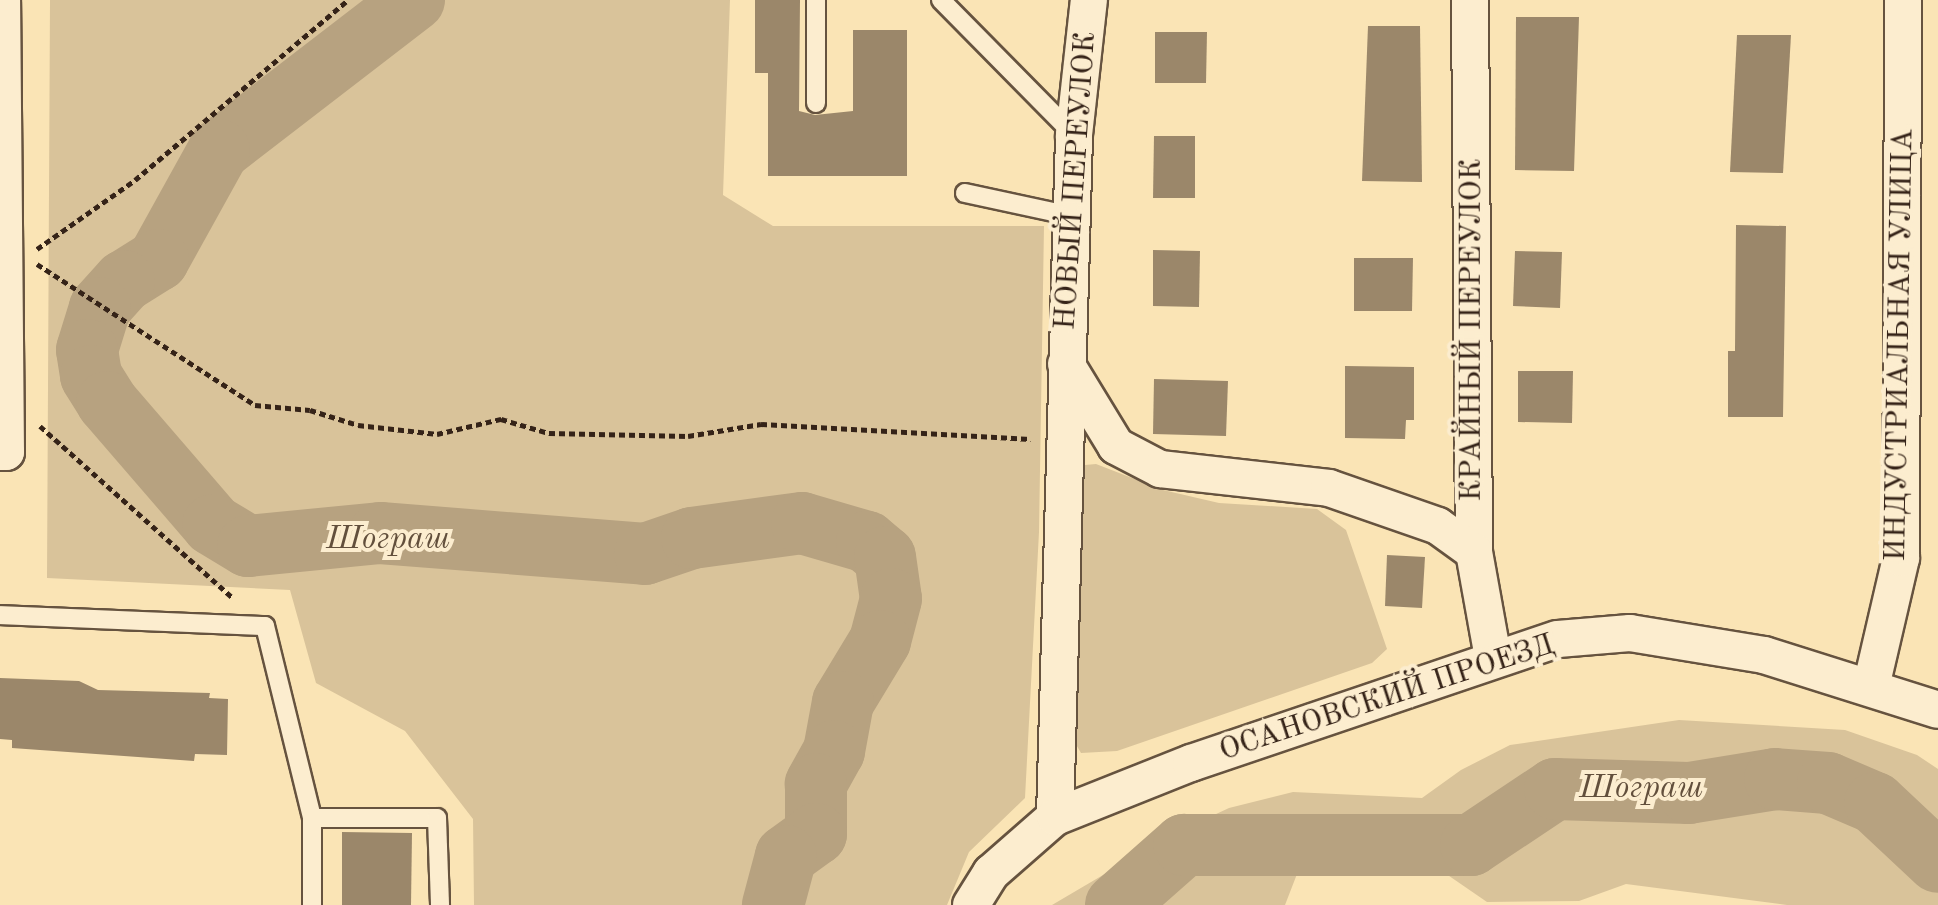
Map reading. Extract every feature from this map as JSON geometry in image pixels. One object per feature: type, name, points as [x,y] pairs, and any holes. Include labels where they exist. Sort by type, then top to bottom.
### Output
[{"type":"street","points":[[0,452],[6,452],[1,248],[2,0]]},
{"type":"street","name":"НОВЫЙ ПЕРЕУЛОК","points":[[1055,817],[1065,363],[1074,135],[1089,0]]},
{"type":"street","name":"КРАЙНЫЙ ПЕРЕУЛОК","points":[[1470,0],[1474,552],[1493,658]]},
{"type":"street","name":"ИНДУСТРИАЛЬНАЯ УЛИЦА","points":[[1871,687],[1901,558],[1903,0]]},
{"type":"street","points":[[1065,363],[1116,446],[1160,469],[1329,488],[1438,526],[1474,552]]},
{"type":"street","name":"ОСАНОВСКИЙ ПРОЕЗД","points":[[971,905],[991,873],[1055,817],[1191,763],[1493,658],[1558,639],[1630,633],[1764,655],[1871,687],[1932,700]]},
{"type":"lane","points":[[816,0],[816,103]]},
{"type":"lane","points":[[941,0],[1074,135]]},
{"type":"lane","points":[[965,193],[1071,216]]},
{"type":"lane","points":[[0,615],[265,626],[312,818],[312,905]]},
{"type":"lane","points":[[312,818],[437,818],[440,905]]},
{"type":"path","points":[[1,248],[36,250],[79,223],[348,0]]},
{"type":"path","points":[[51,271],[255,405],[310,410],[358,425],[437,434],[501,419],[549,433],[688,436],[761,424],[1029,438],[1063,446]]},
{"type":"path","points":[[3,393],[265,626]]},
{"type":"shaded area","points":[[50,0],[730,0],[723,195],[773,226],[1044,226],[1039,532],[1025,798],[969,852],[947,905],[474,905],[473,819],[405,731],[316,683],[290,590],[47,578]]},
{"type":"shaded area","points":[[1096,464],[1163,490],[1219,503],[1317,509],[1346,530],[1387,649],[1372,663],[1117,751],[1081,753],[1074,741],[1080,479],[1085,465]]},
{"type":"shaded area","points":[[1679,720],[1845,730],[1917,755],[1938,769],[1938,905],[1787,905],[1626,884],[1579,901],[1487,902],[1423,858],[1341,859],[1297,874],[1285,905],[1052,905],[1171,835],[1229,808],[1293,792],[1422,798],[1461,770],[1510,745]]},
{"type":"building","points":[[755,0],[800,0],[799,111],[815,115],[853,111],[853,30],[907,30],[907,176],[768,176],[768,73],[755,73]]},
{"type":"building","points":[[1516,17],[1579,17],[1574,171],[1515,170]]},
{"type":"building","points":[[1368,26],[1420,26],[1422,182],[1362,181]]},
{"type":"building","points":[[1155,32],[1207,32],[1206,83],[1155,83]]},
{"type":"building","points":[[1737,35],[1791,35],[1783,173],[1730,172]]},
{"type":"building","points":[[1154,136],[1195,136],[1195,198],[1153,198]]},
{"type":"building","points":[[1736,225],[1786,226],[1783,417],[1728,417],[1728,351],[1735,351]]},
{"type":"building","points":[[1153,250],[1200,251],[1199,307],[1153,306]]},
{"type":"building","points":[[1515,251],[1562,252],[1560,308],[1513,306]]},
{"type":"building","points":[[1354,258],[1413,258],[1412,311],[1354,311]]},
{"type":"building","points":[[1345,366],[1414,367],[1414,420],[1406,420],[1405,439],[1345,438]]},
{"type":"building","points":[[1518,371],[1573,371],[1572,423],[1518,422]]},
{"type":"building","points":[[1154,379],[1228,381],[1226,436],[1153,434]]},
{"type":"building","points":[[1387,555],[1425,557],[1422,608],[1385,606]]},
{"type":"building","points":[[0,678],[79,681],[98,690],[210,693],[209,698],[228,699],[227,755],[195,754],[194,761],[12,748],[12,740],[0,739]]},
{"type":"building","points":[[342,832],[412,833],[411,905],[342,905]]},
{"type":"waterway","name":"Шограш","points":[[414,0],[219,150],[158,260],[124,281],[100,308],[87,350],[91,376],[107,402],[213,525],[248,546],[380,533],[645,554],[692,538],[802,523],[867,542],[885,557],[891,599],[880,641],[843,702],[834,751],[816,784],[816,834],[786,856],[773,905]]},
{"type":"waterway","name":"Шограш","points":[[1116,905],[1184,845],[1471,845],[1555,789],[1689,793],[1775,779],[1828,783],[1875,803],[1938,862]]}]
